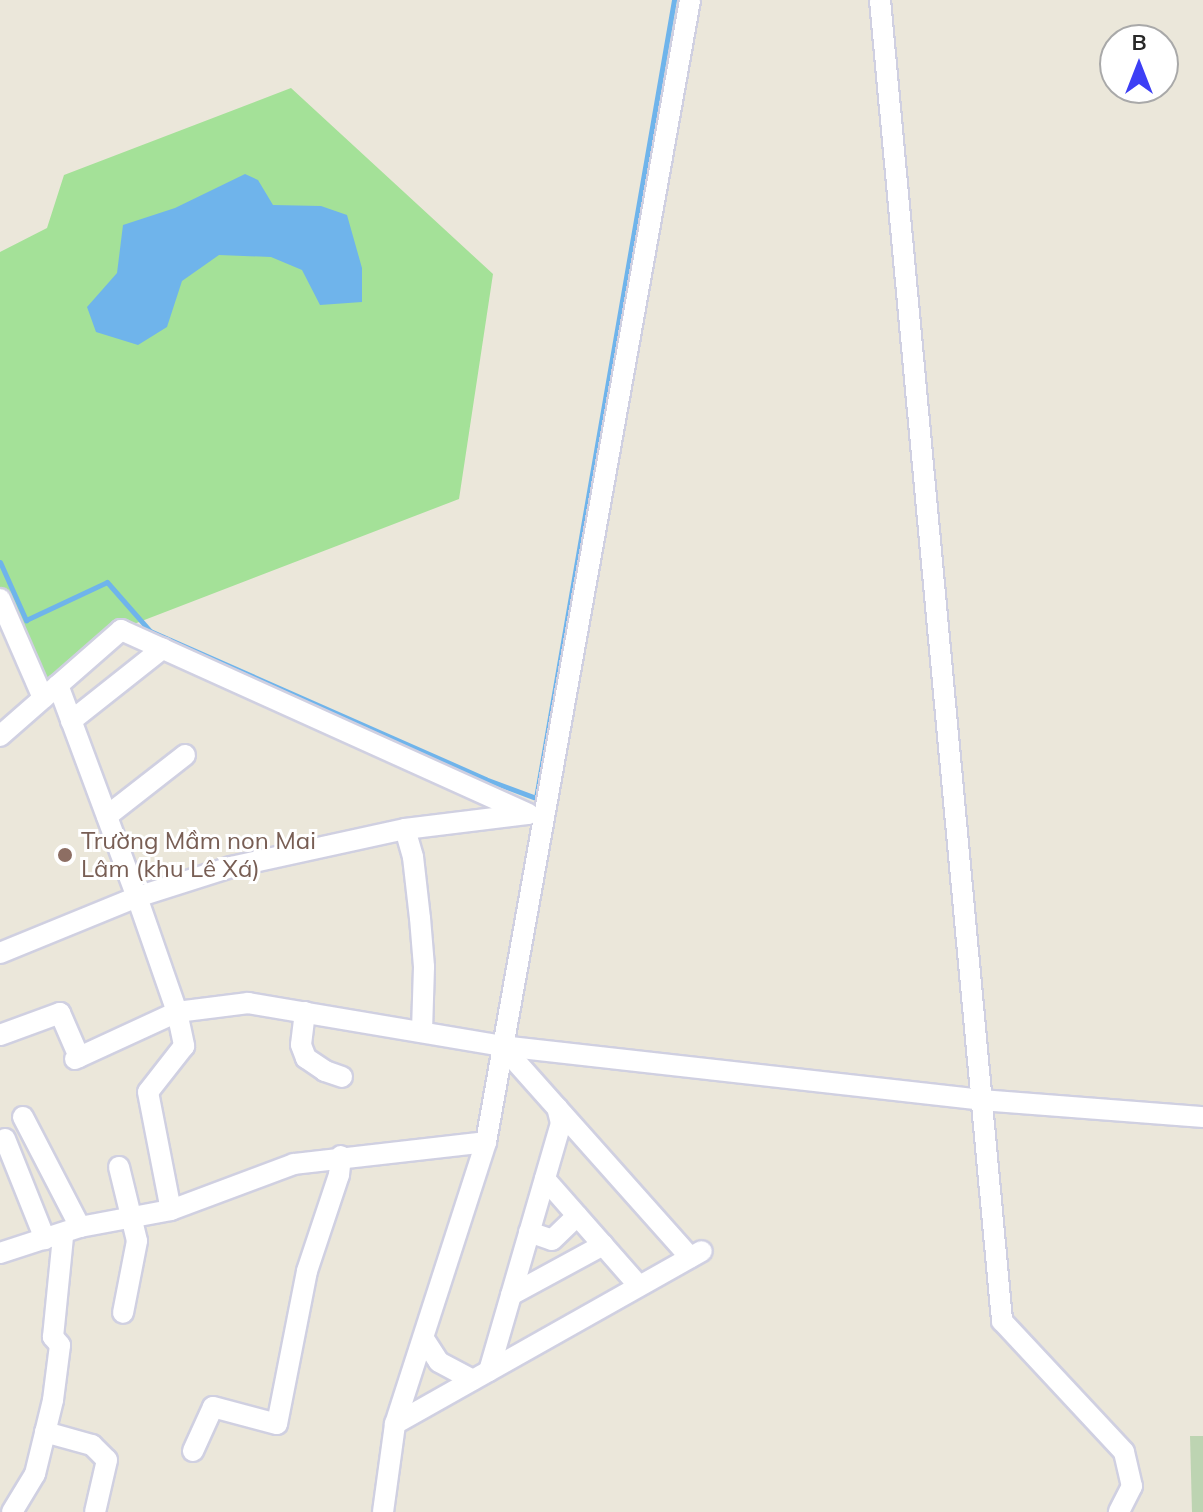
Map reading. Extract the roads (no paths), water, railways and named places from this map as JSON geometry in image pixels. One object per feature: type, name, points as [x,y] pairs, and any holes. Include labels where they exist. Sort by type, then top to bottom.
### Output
[{"type":"street","points":[[383,1512],[395,1424],[486,1142],[536,815],[690,0]]},
{"type":"street","points":[[880,0],[1002,1321],[1124,1452],[1132,1486],[1119,1512]]},
{"type":"street","points":[[0,599],[50,691],[71,721],[177,1012],[184,1046],[148,1092],[171,1210]]},
{"type":"street","points":[[0,736],[121,630],[536,815]]},
{"type":"street","points":[[71,721],[163,648]]},
{"type":"street","points":[[107,816],[185,755]]},
{"type":"street","points":[[0,953],[137,897],[231,867],[405,829],[536,815]]},
{"type":"street","points":[[405,829],[413,857],[420,918],[424,967],[422,1032]]},
{"type":"street","points":[[0,1035],[60,1013],[77,1058],[177,1012],[248,1003],[502,1046],[981,1100],[1203,1117]]},
{"type":"street","points":[[305,1012],[301,1045],[306,1058],[325,1071],[342,1077]]},
{"type":"street","points":[[395,1424],[696,1254],[502,1046]]},
{"type":"street","points":[[481,1376],[511,1295],[561,1123],[557,1107]]},
{"type":"street","points":[[12,1512],[35,1474],[60,1345],[53,1337],[63,1234],[23,1117]]},
{"type":"street","points":[[5,1139],[63,1234]]},
{"type":"street","points":[[0,1253],[63,1234],[171,1210],[294,1164],[341,1156],[486,1142]]},
{"type":"street","points":[[193,1451],[213,1407],[277,1424],[307,1271],[339,1175],[341,1156]]},
{"type":"street","points":[[119,1167],[137,1241],[123,1313]]},
{"type":"street","points":[[545,1179],[639,1286]]},
{"type":"street","points":[[552,1240],[577,1216]]},
{"type":"street","points":[[529,1232],[552,1240]]},
{"type":"street","points":[[552,1240],[562,1267]]},
{"type":"street","points":[[511,1295],[603,1245]]},
{"type":"street","points":[[424,1339],[439,1362],[481,1376]]},
{"type":"street","points":[[45,1432],[92,1445],[107,1460],[95,1512]]},
{"type":"water","points":[[245,174],[258,180],[273,205],[321,206],[347,215],[362,268],[362,302],[320,305],[302,270],[271,257],[219,255],[182,281],[167,327],[138,345],[96,332],[87,307],[117,273],[123,225],[175,208]]},
{"type":"waterway","points":[[0,562],[26,620],[107,582],[150,631],[485,779],[536,798],[674,0]]},
{"type":"place","name":"Trường Mầm non Mai Lâm (khu Lê Xá)","points":[[65,855]]}]
